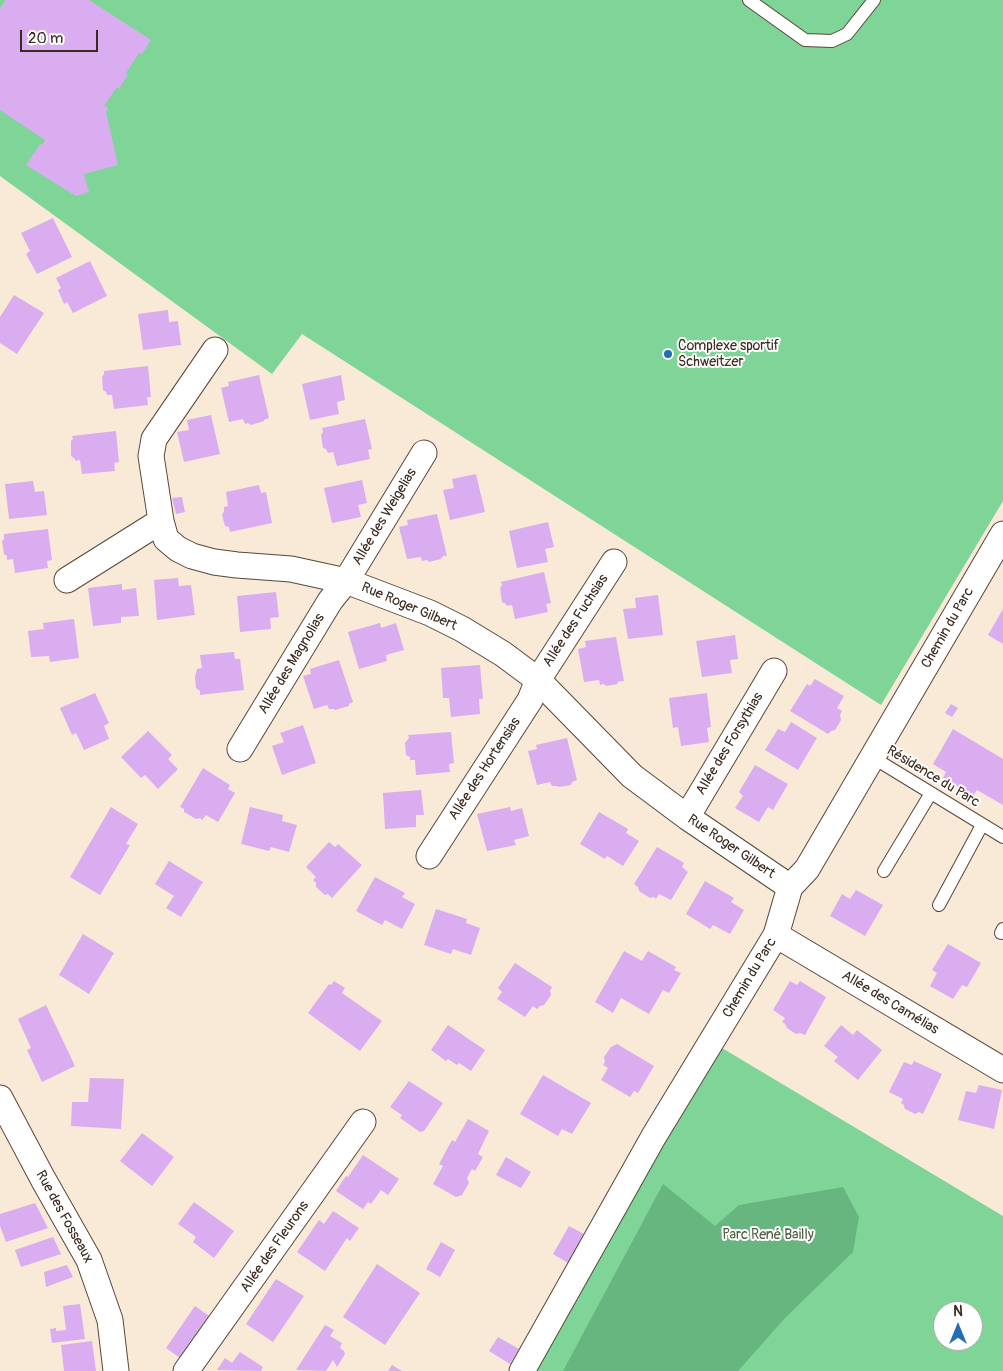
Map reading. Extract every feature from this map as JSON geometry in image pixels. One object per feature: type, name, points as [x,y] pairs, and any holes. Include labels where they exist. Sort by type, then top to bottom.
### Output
[{"type":"street","name":"Rue Roger Gilbert","points":[[215,350],[154,439],[151,456],[161,521],[166,539],[178,549],[192,556],[214,562],[291,569],[346,581],[430,613],[462,629],[503,654],[538,680],[632,776],[687,817],[790,886]]},
{"type":"street","name":"Allée des Weigelias","points":[[346,581],[424,453]]},
{"type":"street","points":[[66,580],[161,521]]},
{"type":"street","name":"Chemin du Parc","points":[[522,1371],[654,1136],[776,935],[790,886],[807,869],[872,757],[999,549]]},
{"type":"street","name":"Allée des Fuchsias","points":[[538,680],[614,562]]},
{"type":"street","name":"Allée des Magnolias","points":[[240,749],[330,601],[346,581]]},
{"type":"street","name":"Allée des Forsythias","points":[[687,817],[774,672]]},
{"type":"street","name":"Allée des Hortensias","points":[[429,856],[530,700],[538,680]]},
{"type":"street","name":"Allée des Camélias","points":[[776,935],[1003,1070]]},
{"type":"street","name":"Rue des Fosseaux","points":[[0,1098],[89,1260],[110,1320],[116,1371]]},
{"type":"street","name":"Allée des Fleurons","points":[[186,1371],[363,1122]]},
{"type":"lane","points":[[750,0],[805,40],[832,41],[847,34],[874,0]]},
{"type":"lane","name":"Résidence du Parc","points":[[872,757],[1003,837]]},
{"type":"lane","points":[[884,871],[931,793]]},
{"type":"lane","points":[[939,905],[982,825]]},
{"type":"green space","name":"Complexe sportif Schweitzer","points":[[0,0],[1003,0],[1003,501],[881,705],[302,334],[272,374],[0,176]]},
{"type":"green space","name":"Parc René Bailly","points":[[717,1045],[1003,1216],[1003,1371],[534,1371]]},
{"type":"green space","points":[[663,1184],[715,1226],[739,1205],[843,1187],[859,1217],[853,1252],[785,1318],[738,1371],[563,1371]]},
{"type":"building","points":[[6,0],[89,0],[151,40],[142,54],[139,53],[126,73],[128,74],[119,89],[117,87],[104,106],[108,108],[106,112],[118,165],[84,174],[89,192],[76,196],[26,165],[40,144],[42,145],[45,140],[0,110],[0,8]]},
{"type":"building","points":[[53,218],[72,257],[37,274],[26,254],[30,251],[21,233]]},
{"type":"building","points":[[90,261],[107,296],[73,313],[67,302],[64,304],[58,290],[61,288],[56,278]]},
{"type":"building","points":[[14,295],[44,313],[17,354],[0,343],[0,317]]},
{"type":"building","points":[[168,310],[169,322],[178,321],[181,345],[143,350],[138,314]]},
{"type":"building","points":[[148,366],[151,397],[147,397],[148,405],[114,409],[112,395],[107,395],[103,390],[102,377],[104,371]]},
{"type":"building","points":[[259,375],[269,418],[251,425],[245,424],[243,419],[229,422],[221,388],[229,386],[228,382]]},
{"type":"building","points":[[341,375],[345,400],[337,402],[339,414],[310,420],[302,384]]},
{"type":"building","points":[[211,415],[220,454],[184,462],[177,432],[189,430],[187,420]]},
{"type":"building","points":[[365,419],[372,449],[368,450],[370,459],[337,466],[333,452],[328,453],[323,448],[322,428]]},
{"type":"building","points":[[116,431],[119,462],[114,463],[115,471],[82,474],[80,460],[75,461],[71,456],[72,436]]},
{"type":"building","points":[[476,474],[485,512],[450,520],[443,490],[454,488],[452,479]]},
{"type":"building","points":[[362,480],[367,503],[358,505],[361,517],[332,523],[324,488]]},
{"type":"building","points":[[33,481],[35,492],[44,491],[47,515],[9,519],[5,484]]},
{"type":"building","points":[[259,485],[261,493],[266,492],[272,523],[230,532],[229,527],[225,526],[222,515],[224,507],[228,506],[226,492]]},
{"type":"building","points":[[182,497],[185,512],[176,514],[172,498]]},
{"type":"building","points":[[437,514],[447,556],[429,562],[427,560],[422,561],[421,557],[407,559],[399,527],[408,525],[407,520]]},
{"type":"building","points":[[548,522],[554,547],[545,549],[548,562],[517,568],[509,531]]},
{"type":"building","points":[[48,529],[52,560],[47,561],[48,568],[15,573],[13,559],[7,560],[7,556],[4,554],[2,541],[4,534]]},
{"type":"building","points":[[544,572],[551,603],[546,604],[548,612],[515,619],[512,605],[507,606],[502,602],[501,582]]},
{"type":"building","points":[[178,578],[179,586],[191,585],[195,615],[157,620],[154,580]]},
{"type":"building","points":[[122,584],[122,590],[136,588],[139,616],[121,617],[121,623],[93,626],[88,588]]},
{"type":"building","points":[[276,592],[279,617],[270,618],[271,629],[240,632],[237,596]]},
{"type":"building","points":[[658,595],[663,635],[628,639],[623,609],[636,608],[635,598]]},
{"type":"building","points":[[1003,609],[1003,644],[988,635]]},
{"type":"building","points":[[74,619],[79,658],[50,662],[49,656],[31,657],[28,631],[44,629],[43,623]]},
{"type":"building","points":[[380,623],[381,628],[396,623],[404,650],[386,655],[387,661],[359,669],[348,632]]},
{"type":"building","points":[[735,635],[738,659],[730,660],[732,673],[702,677],[696,641]]},
{"type":"building","points":[[616,637],[624,681],[606,686],[604,684],[600,685],[599,680],[584,682],[578,649],[586,647],[585,641]]},
{"type":"building","points":[[234,652],[235,659],[240,659],[244,690],[200,695],[200,691],[196,688],[195,677],[197,669],[202,668],[200,655]]},
{"type":"building","points":[[339,660],[353,702],[349,706],[335,710],[329,709],[327,705],[314,709],[303,676],[311,674],[310,669]]},
{"type":"building","points":[[480,665],[483,699],[479,699],[480,714],[451,717],[449,698],[443,698],[441,668]]},
{"type":"building","points":[[815,679],[844,696],[837,708],[842,711],[840,715],[841,720],[835,730],[828,734],[790,711],[807,684],[810,686]]},
{"type":"building","points":[[95,693],[109,723],[104,726],[109,739],[84,750],[76,733],[72,735],[60,708]]},
{"type":"building","points":[[707,693],[711,727],[707,728],[709,742],[681,746],[678,727],[673,728],[669,698]]},
{"type":"building","points":[[951,704],[958,708],[952,717],[945,713]]},
{"type":"building","points":[[791,722],[817,738],[798,770],[765,750],[778,729],[785,732]]},
{"type":"building","points":[[303,725],[316,763],[282,775],[272,746],[284,742],[280,733]]},
{"type":"building","points":[[953,729],[1003,759],[1003,805],[977,790],[973,796],[943,778],[946,772],[933,764]]},
{"type":"building","points":[[148,731],[172,755],[168,759],[178,769],[158,789],[145,775],[141,778],[121,757]]},
{"type":"building","points":[[451,732],[454,763],[449,764],[450,772],[416,775],[415,760],[410,760],[410,757],[406,755],[405,743],[409,738],[408,735]]},
{"type":"building","points":[[567,738],[577,780],[572,782],[571,785],[559,787],[552,786],[550,782],[537,785],[528,751],[537,749],[536,745]]},
{"type":"building","points":[[755,765],[788,784],[773,810],[768,807],[759,822],[735,808],[743,796],[739,792]]},
{"type":"building","points":[[203,768],[230,785],[228,789],[235,793],[218,822],[206,815],[202,820],[200,818],[196,819],[184,812],[184,809],[180,807]]},
{"type":"building","points":[[421,790],[424,815],[416,815],[416,827],[385,829],[383,793]]},
{"type":"building","points":[[111,807],[138,824],[126,844],[130,845],[100,895],[70,877]]},
{"type":"building","points":[[250,807],[283,815],[282,821],[297,825],[289,852],[271,847],[269,851],[241,844]]},
{"type":"building","points":[[510,807],[511,811],[522,808],[529,836],[514,840],[516,845],[487,851],[477,814]]},
{"type":"building","points":[[599,812],[628,829],[626,833],[639,841],[623,866],[607,856],[605,859],[580,844]]},
{"type":"building","points":[[329,842],[335,847],[338,844],[362,865],[332,898],[316,887],[316,883],[313,880],[316,877],[306,867]]},
{"type":"building","points":[[657,847],[684,863],[682,867],[688,872],[671,900],[659,894],[656,899],[654,897],[650,898],[639,891],[638,887],[634,884]]},
{"type":"building","points":[[169,861],[203,882],[181,917],[166,908],[174,896],[155,884]]},
{"type":"building","points":[[375,877],[405,893],[402,897],[415,904],[402,929],[385,920],[382,925],[356,911]]},
{"type":"building","points":[[705,881],[734,898],[731,902],[744,910],[730,934],[713,925],[710,929],[686,914]]},
{"type":"building","points":[[856,890],[883,905],[865,936],[830,916],[842,894],[850,899]]},
{"type":"building","points":[[436,909],[467,919],[466,923],[480,928],[471,955],[453,949],[451,954],[424,945]]},
{"type":"building","points":[[83,934],[114,953],[89,994],[59,975]]},
{"type":"building","points":[[948,944],[981,963],[967,987],[962,985],[953,999],[930,986],[937,973],[932,970]]},
{"type":"building","points":[[624,951],[642,961],[648,951],[676,967],[674,970],[681,973],[669,993],[663,990],[649,1014],[621,998],[613,1013],[595,1002]]},
{"type":"building","points":[[515,963],[552,987],[551,995],[544,1005],[537,1009],[533,1006],[525,1017],[497,999],[502,992],[498,988]]},
{"type":"building","points":[[334,981],[345,988],[342,993],[382,1021],[360,1051],[308,1013],[329,984],[331,985]]},
{"type":"building","points":[[790,981],[797,985],[800,981],[826,997],[805,1035],[796,1034],[787,1028],[782,1022],[785,1018],[773,1010]]},
{"type":"building","points":[[46,1005],[75,1066],[42,1082],[27,1050],[31,1048],[18,1019]]},
{"type":"building","points":[[448,1025],[485,1050],[471,1071],[459,1063],[457,1065],[448,1059],[446,1061],[431,1050]]},
{"type":"building","points":[[841,1025],[853,1035],[857,1030],[882,1050],[858,1080],[834,1061],[838,1057],[824,1046]]},
{"type":"building","points":[[617,1044],[654,1066],[638,1093],[634,1091],[630,1097],[601,1080],[608,1068],[603,1065],[605,1062],[604,1057],[611,1047]]},
{"type":"building","points":[[914,1061],[942,1074],[923,1114],[919,1112],[915,1114],[905,1109],[901,1103],[903,1099],[889,1092],[904,1062],[912,1065]]},
{"type":"building","points":[[543,1075],[591,1103],[572,1134],[562,1129],[558,1136],[520,1114]]},
{"type":"building","points":[[90,1078],[124,1079],[121,1129],[71,1126],[72,1102],[88,1102]]},
{"type":"building","points":[[409,1081],[443,1103],[424,1131],[420,1132],[400,1118],[402,1115],[390,1107]]},
{"type":"building","points":[[979,1085],[1002,1090],[994,1129],[958,1120],[966,1091],[976,1093]]},
{"type":"building","points":[[468,1119],[489,1131],[478,1154],[483,1157],[475,1171],[472,1169],[467,1178],[469,1183],[462,1195],[456,1197],[433,1184],[443,1166],[439,1164],[452,1140],[455,1142]]},
{"type":"building","points":[[142,1133],[174,1157],[152,1186],[120,1161]]},
{"type":"building","points":[[363,1155],[399,1179],[388,1195],[381,1190],[371,1204],[368,1202],[363,1209],[336,1191]]},
{"type":"building","points":[[506,1157],[531,1172],[521,1188],[496,1175]]},
{"type":"building","points":[[194,1202],[234,1231],[214,1258],[193,1242],[196,1237],[178,1224]]},
{"type":"building","points":[[35,1203],[48,1228],[6,1242],[0,1226],[0,1214]]},
{"type":"building","points":[[333,1211],[359,1228],[350,1241],[347,1238],[325,1271],[297,1252],[319,1220],[324,1224]]},
{"type":"building","points":[[569,1226],[584,1234],[568,1263],[553,1254]]},
{"type":"building","points":[[53,1237],[61,1254],[21,1267],[15,1250]]},
{"type":"building","points":[[441,1242],[455,1250],[440,1277],[426,1269]]},
{"type":"building","points":[[377,1264],[420,1293],[385,1345],[343,1317]]},
{"type":"building","points":[[67,1265],[73,1277],[46,1287],[44,1272]]},
{"type":"building","points":[[276,1279],[304,1296],[273,1342],[246,1324]]},
{"type":"building","points":[[80,1304],[85,1339],[52,1343],[50,1329],[56,1328],[56,1331],[66,1330],[63,1306]]},
{"type":"building","points":[[195,1306],[212,1318],[183,1360],[166,1348]]},
{"type":"building","points":[[325,1325],[334,1330],[330,1336],[342,1343],[340,1348],[345,1354],[337,1367],[333,1360],[326,1371],[296,1370]]},
{"type":"building","points":[[498,1337],[519,1349],[510,1364],[489,1351]]},
{"type":"building","points":[[92,1341],[96,1371],[64,1371],[61,1345]]},
{"type":"building","points":[[240,1352],[263,1367],[261,1371],[217,1370],[225,1358],[232,1363]]},
{"type":"building","points":[[392,1365],[402,1371],[388,1371]]},
{"type":"place","name":"Complexe sportif Schweitzer","points":[[668,354]]}]
